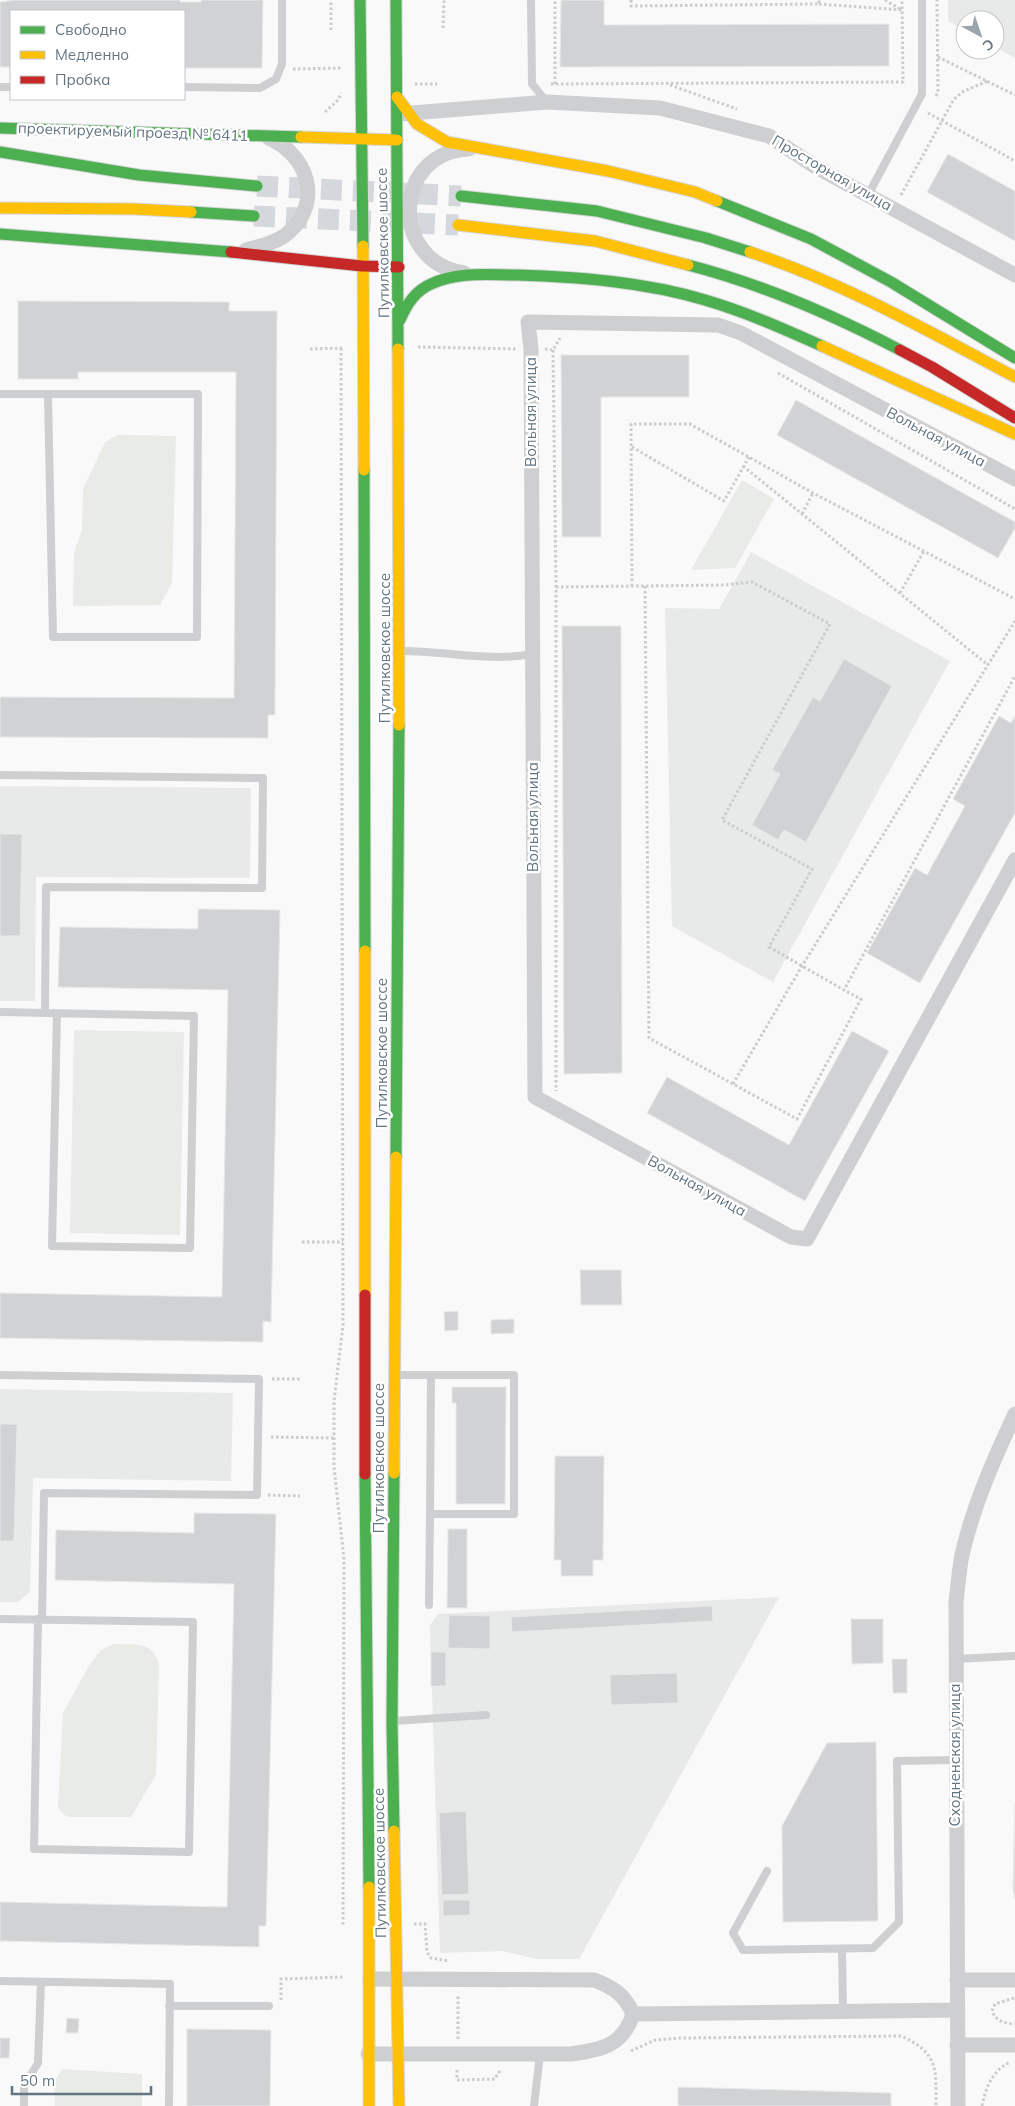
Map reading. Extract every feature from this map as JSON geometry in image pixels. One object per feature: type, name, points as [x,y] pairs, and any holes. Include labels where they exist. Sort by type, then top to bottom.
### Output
[{"type":"main road","name":"Путилковское шоссе","points":[[360,0],[362,140],[365,1432],[370,1979],[369,2106]]},
{"type":"main road","name":"Путилковское шоссе","points":[[396,0],[397,98],[401,113],[397,140],[400,651],[392,1722],[399,2106]]},
{"type":"main road","points":[[401,113],[432,136],[478,149],[608,171],[695,192],[819,244],[891,282],[1015,358]]},
{"type":"main road","name":"проектируемый проезд № 6411","points":[[0,128],[397,140]]},
{"type":"main road","points":[[0,152],[139,175],[257,186]]},
{"type":"main road","points":[[461,196],[597,211],[706,238],[789,265],[867,298],[1015,377]]},
{"type":"main road","points":[[0,208],[134,209],[254,216]]},
{"type":"main road","points":[[458,225],[595,241],[695,267],[777,294],[860,329],[932,367],[1015,418]]},
{"type":"main road","name":"проектируемый проезд № 6411","points":[[0,234],[237,252],[362,266],[399,267]]},
{"type":"main road","points":[[399,322],[404,307],[422,287],[438,280],[468,274],[560,276],[621,282],[686,295],[769,322],[1015,434]]},
{"type":"street","name":"Просторная улица","points":[[401,113],[547,102],[660,108],[769,136],[816,167],[1015,275]]},
{"type":"street","name":"проектируемый проезд № 6411","points":[[237,252],[274,242],[288,233],[300,220],[307,204],[308,187],[300,162],[282,144],[265,136]]},
{"type":"street","points":[[468,274],[441,266],[421,250],[410,226],[409,200],[419,176],[438,158],[450,152],[478,149]]},
{"type":"street","name":"Вольная улица","points":[[1015,480],[741,333],[718,325],[528,322],[531,349],[535,1097],[791,1237],[807,1239],[1015,860]]},
{"type":"street","name":"Сходненская улица","points":[[958,2106],[956,2010],[956,1607],[962,1556],[975,1512],[993,1462],[1015,1414]]},
{"type":"street","points":[[370,1979],[594,1980],[608,1985],[621,1994],[633,2014]]},
{"type":"street","points":[[957,1980],[1015,1980]]},
{"type":"street","points":[[633,2014],[956,2010]]},
{"type":"street","points":[[368,2054],[570,2054],[595,2051],[610,2045],[623,2035],[633,2014]]},
{"type":"street","points":[[957,2045],[1015,2045]]},
{"type":"lane","points":[[185,88],[260,88],[276,79],[282,64],[282,0]]},
{"type":"lane","points":[[531,0],[532,84],[547,102]]},
{"type":"lane","points":[[868,195],[922,94],[922,0]]},
{"type":"lane","points":[[0,394],[198,394],[197,637],[53,637],[48,395]]},
{"type":"lane","points":[[400,651],[483,657],[516,657],[532,654]]},
{"type":"lane","points":[[0,776],[263,778],[262,888],[46,887],[45,1013]]},
{"type":"lane","points":[[0,1012],[57,1013],[194,1016],[190,1248],[52,1246],[57,1013]]},
{"type":"lane","points":[[394,1375],[514,1375],[514,1514],[430,1514]]},
{"type":"lane","points":[[429,1605],[430,1375]]},
{"type":"lane","points":[[0,1376],[259,1379],[257,1495],[44,1492],[40,1619],[34,1849],[189,1852],[193,1622],[40,1619],[0,1619]]},
{"type":"lane","points":[[955,1659],[1015,1656]]},
{"type":"lane","points":[[392,1722],[486,1715]]},
{"type":"lane","points":[[767,1871],[733,1933],[743,1950],[873,1948],[899,1922],[897,1761],[955,1760]]},
{"type":"lane","points":[[842,1949],[843,2012]]},
{"type":"lane","points":[[0,1981],[170,1984],[169,2106]]},
{"type":"lane","points":[[24,2106],[24,2086],[38,2063],[41,1982]]},
{"type":"lane","points":[[169,2006],[269,2006]]},
{"type":"lane","points":[[534,2106],[540,2054]]},
{"type":"path","points":[[331,0],[331,30]]},
{"type":"path","points":[[444,0],[444,28]]},
{"type":"path","points":[[555,0],[555,84]]},
{"type":"path","points":[[631,0],[631,6],[819,2],[902,10]]},
{"type":"path","points":[[724,0],[724,5]]},
{"type":"path","points":[[885,0],[902,10]]},
{"type":"path","points":[[532,84],[903,82],[902,0]]},
{"type":"path","points":[[938,57],[1015,95]]},
{"type":"path","points":[[304,69],[342,68]]},
{"type":"path","points":[[901,195],[954,99],[964,91],[988,81]]},
{"type":"path","points":[[406,84],[437,84]]},
{"type":"path","points":[[928,112],[1015,161]]},
{"type":"path","points":[[556,1109],[556,587],[553,350],[562,334]]},
{"type":"path","points":[[416,347],[553,350]]},
{"type":"path","points":[[310,348],[346,348]]},
{"type":"path","points":[[341,348],[343,1325],[334,1402],[334,1466],[344,1560],[343,1927]]},
{"type":"path","points":[[771,367],[785,379],[1015,510]]},
{"type":"path","points":[[632,586],[632,424],[690,424],[813,493],[1015,599]]},
{"type":"path","points":[[632,447],[724,500],[749,457]]},
{"type":"path","points":[[744,466],[988,665]]},
{"type":"path","points":[[802,514],[813,493]]},
{"type":"path","points":[[900,593],[924,551]]},
{"type":"path","points":[[556,587],[726,585],[752,582],[830,624],[722,820],[812,869],[769,947],[861,1000],[797,1119],[649,1038],[645,586]]},
{"type":"path","points":[[732,1084],[802,966],[1015,621]]},
{"type":"path","points":[[844,990],[1015,676]]},
{"type":"path","points":[[302,1242],[350,1242]]},
{"type":"path","points":[[259,1379],[301,1379]]},
{"type":"path","points":[[258,1437],[334,1438]]},
{"type":"path","points":[[257,1495],[300,1496]]},
{"type":"path","points":[[410,1924],[425,1924],[427,1952],[431,1958],[458,1961]]},
{"type":"path","points":[[269,2006],[281,2006],[281,1980],[342,1978]]},
{"type":"path","points":[[458,1990],[458,2043]]},
{"type":"path","points":[[1015,1998],[995,2004],[992,2011],[995,2018],[1004,2023],[1015,2024]]},
{"type":"path","points":[[628,2053],[655,2040],[680,2038],[901,2036],[922,2047],[931,2059],[936,2072],[936,2106]]},
{"type":"path","points":[[982,2106],[987,2085],[996,2072],[1015,2060]]},
{"type":"path","points":[[458,2070],[457,2080],[494,2079],[499,2072],[509,2072]]},
{"type":"shaded area","points":[[948,0],[1015,0],[1015,58],[1005,52],[1005,10],[955,10],[955,25],[948,21]]},
{"type":"shaded area","points":[[118,435],[176,436],[172,583],[160,605],[73,606],[74,552],[82,530],[83,489],[105,442]]},
{"type":"shaded area","points":[[742,480],[774,499],[735,568],[691,570]]},
{"type":"shaded area","points":[[751,552],[950,661],[773,982],[672,926],[665,608],[719,609]]},
{"type":"shaded area","points":[[0,786],[251,788],[250,878],[36,877],[35,1001],[0,1001]]},
{"type":"shaded area","points":[[74,1030],[184,1032],[180,1235],[70,1233]]},
{"type":"shaded area","points":[[0,1389],[233,1393],[231,1481],[33,1478],[30,1592],[18,1602],[0,1602]]},
{"type":"shaded area","points":[[779,1597],[579,1959],[536,1959],[503,1951],[440,1953],[430,1625],[438,1614]]},
{"type":"shaded area","points":[[114,1644],[135,1644],[147,1647],[152,1650],[159,1663],[156,1775],[131,1817],[68,1817],[58,1807],[63,1713],[90,1664],[101,1650]]},
{"type":"shaded area","points":[[62,2069],[142,2074],[142,2106],[55,2106],[54,2082]]},
{"type":"building","points":[[15,0],[180,0],[180,2],[201,2],[201,0],[263,0],[262,68],[185,68],[185,10],[10,10],[10,67],[0,67],[0,2]]},
{"type":"building","points":[[561,0],[604,0],[604,25],[889,24],[889,66],[560,67]]},
{"type":"building","points":[[948,154],[1015,191],[1015,241],[927,192]]},
{"type":"building","points":[[18,301],[229,302],[229,311],[277,311],[275,715],[268,715],[268,738],[0,737],[0,697],[234,698],[236,372],[78,372],[78,379],[18,379]]},
{"type":"building","points":[[561,355],[689,355],[689,397],[601,397],[601,537],[562,537]]},
{"type":"building","points":[[796,400],[1015,522],[1015,528],[998,558],[777,435]]},
{"type":"building","points":[[562,626],[621,626],[622,1073],[564,1074]]},
{"type":"building","points":[[844,659],[892,686],[806,842],[784,830],[778,840],[752,825],[780,774],[772,770],[813,697],[820,701]]},
{"type":"building","points":[[999,716],[1011,723],[1015,716],[1015,813],[920,983],[867,953],[915,868],[927,875],[965,806],[953,799]]},
{"type":"building","points":[[0,834],[22,834],[20,936],[0,936]]},
{"type":"building","points":[[198,909],[280,910],[271,1322],[263,1321],[263,1342],[0,1338],[0,1293],[222,1297],[228,990],[58,987],[60,927],[198,929]]},
{"type":"building","points":[[852,1031],[889,1051],[805,1201],[647,1113],[667,1077],[789,1145]]},
{"type":"building","points":[[580,1270],[621,1270],[622,1305],[581,1305]]},
{"type":"building","points":[[458,1311],[458,1330],[445,1331],[444,1312]]},
{"type":"building","points":[[514,1319],[514,1333],[491,1334],[491,1320]]},
{"type":"building","points":[[452,1387],[506,1387],[505,1504],[456,1504],[456,1403],[452,1403]]},
{"type":"building","points":[[0,1424],[17,1424],[14,1541],[0,1541]]},
{"type":"building","points":[[555,1456],[604,1456],[603,1560],[593,1560],[593,1576],[561,1576],[561,1560],[554,1560]]},
{"type":"building","points":[[194,1513],[276,1514],[266,1926],[259,1926],[259,1947],[0,1941],[0,1902],[227,1907],[234,1584],[55,1580],[56,1530],[194,1533]]},
{"type":"building","points":[[448,1529],[467,1529],[467,1608],[447,1608]]},
{"type":"building","points":[[712,1606],[713,1621],[512,1632],[511,1617]]},
{"type":"building","points":[[449,1615],[490,1616],[490,1649],[448,1648]]},
{"type":"building","points":[[851,1619],[883,1619],[883,1663],[852,1664]]},
{"type":"building","points":[[431,1652],[446,1652],[446,1686],[431,1686]]},
{"type":"building","points":[[892,1659],[907,1659],[907,1693],[893,1693]]},
{"type":"building","points":[[677,1673],[678,1703],[611,1705],[610,1675]]},
{"type":"building","points":[[876,1742],[878,1921],[783,1922],[782,1826],[827,1743]]},
{"type":"building","points":[[1015,1803],[1015,1899],[1013,1890]]},
{"type":"building","points":[[466,1811],[469,1894],[442,1895],[439,1813]]},
{"type":"building","points":[[443,1900],[470,1900],[470,1915],[443,1916]]},
{"type":"building","points":[[67,2018],[79,2019],[78,2033],[66,2033]]},
{"type":"building","points":[[187,2029],[271,2030],[270,2106],[187,2106]]},
{"type":"building","points":[[0,2038],[10,2038],[9,2058],[0,2058]]},
{"type":"building","points":[[678,2087],[891,2093],[891,2106],[678,2106]]},
{"type":"tunnel","points":[[257,186],[461,196]]},
{"type":"tunnel","points":[[254,216],[458,225]]},
{"type":"traffic: fast","points":[[360,0],[363,246]]},
{"type":"traffic: fast","points":[[396,0],[398,349]]},
{"type":"traffic: fast","points":[[0,128],[301,137]]},
{"type":"traffic: fast","points":[[0,152],[139,175],[257,186]]},
{"type":"traffic: fast","points":[[461,196],[597,211],[706,238],[750,252]]},
{"type":"traffic: fast","points":[[717,201],[811,239],[891,282],[1015,358]]},
{"type":"traffic: fast","points":[[191,212],[254,216]]},
{"type":"traffic: fast","points":[[0,234],[231,252]]},
{"type":"traffic: fast","points":[[688,265],[770,291],[849,325],[900,350]]},
{"type":"traffic: fast","points":[[400,320],[409,303],[420,290],[452,277],[485,274],[565,277],[636,285],[682,294],[750,315],[822,346]]},
{"type":"traffic: fast","points":[[364,470],[365,951]]},
{"type":"traffic: fast","points":[[396,1157],[399,725]]},
{"type":"traffic: fast","points":[[394,1473],[392,1722],[394,1831]]},
{"type":"traffic: fast","points":[[365,1474],[369,1887]]},
{"type":"traffic: slow","points":[[397,97],[417,124],[447,142],[608,171],[695,192],[717,201]]},
{"type":"traffic: slow","points":[[301,137],[397,140]]},
{"type":"traffic: slow","points":[[0,208],[134,209],[191,212]]},
{"type":"traffic: slow","points":[[458,225],[595,241],[688,265]]},
{"type":"traffic: slow","points":[[363,246],[364,470]]},
{"type":"traffic: slow","points":[[750,252],[785,264],[852,293],[918,325],[1015,377]]},
{"type":"traffic: slow","points":[[822,346],[1015,434]]},
{"type":"traffic: slow","points":[[398,349],[399,725]]},
{"type":"traffic: slow","points":[[365,951],[365,1295]]},
{"type":"traffic: slow","points":[[394,1473],[396,1157]]},
{"type":"traffic: slow","points":[[394,1831],[399,2106]]},
{"type":"traffic: slow","points":[[369,1887],[369,2106]]},
{"type":"traffic: jam","points":[[231,252],[362,266],[399,267]]},
{"type":"traffic: jam","points":[[900,350],[932,367],[1015,418]]},
{"type":"traffic: jam","points":[[365,1295],[365,1474]]}]
